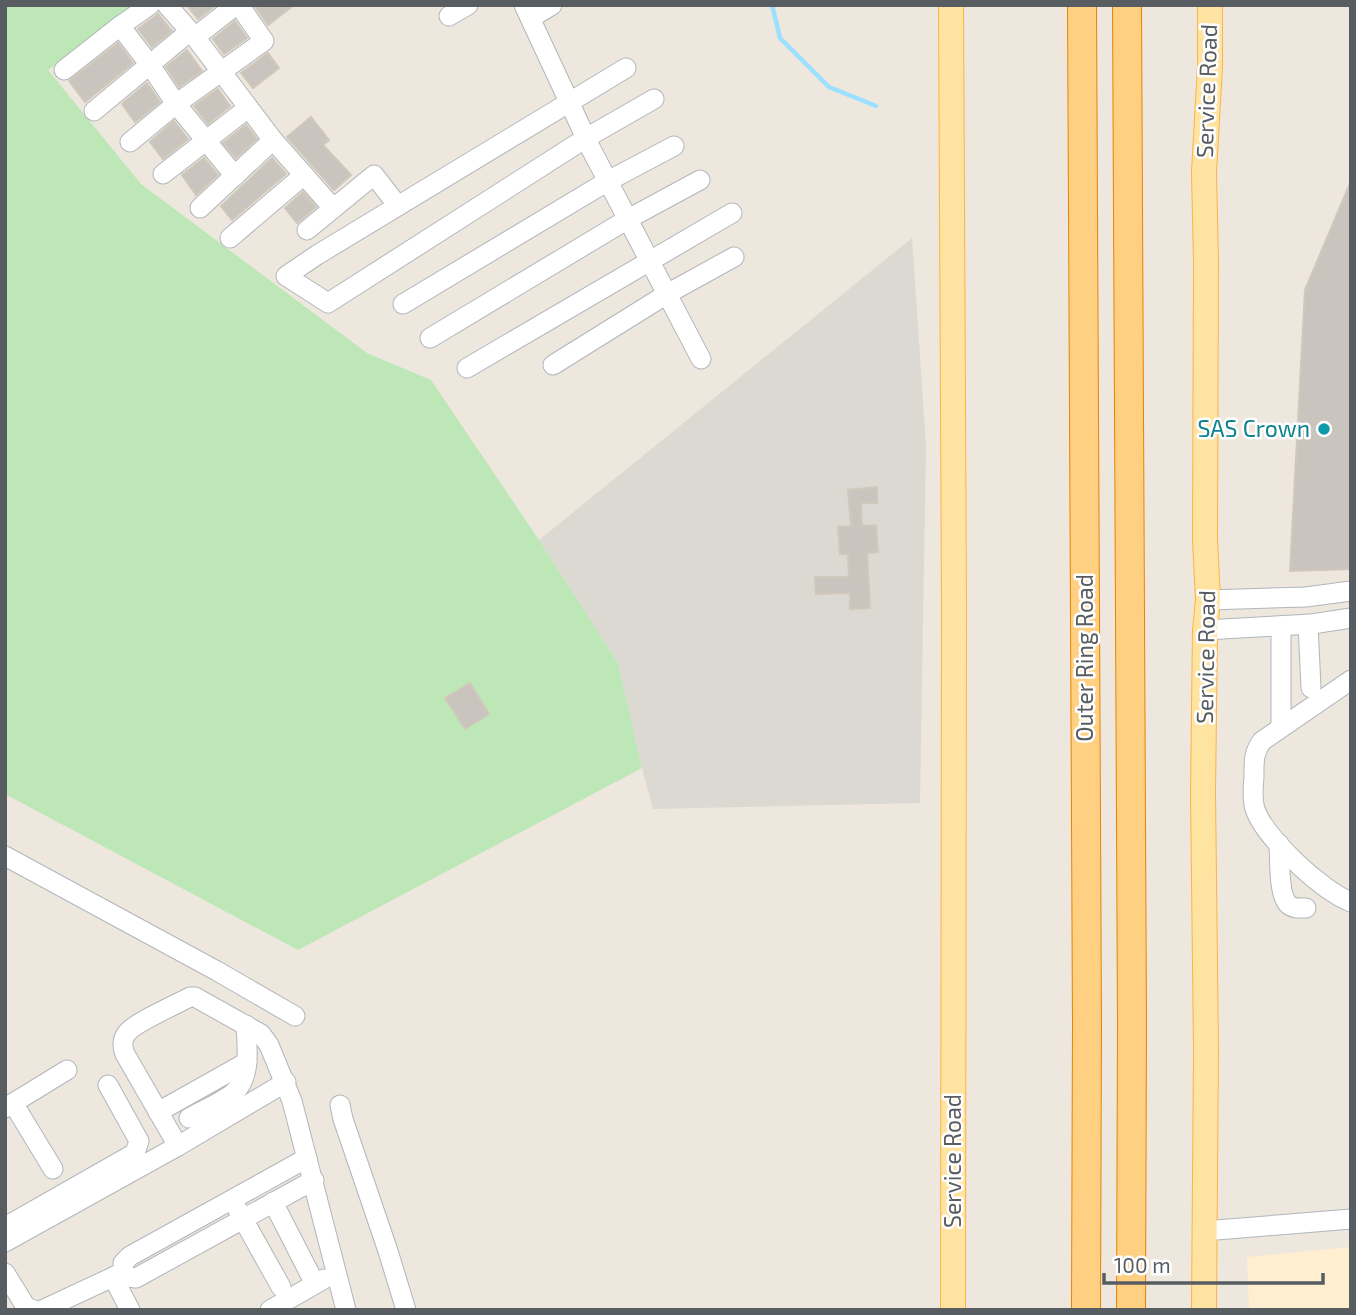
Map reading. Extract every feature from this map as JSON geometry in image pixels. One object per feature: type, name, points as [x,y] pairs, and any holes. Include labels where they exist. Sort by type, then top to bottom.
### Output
[{"type":"highway","name":"Outer Ring Road","points":[[1082,5],[1086,1310]]},
{"type":"highway","name":"Outer Ring Road","points":[[1128,5],[1131,1310]]},
{"type":"main road","name":"Service Road","points":[[951,5],[954,584],[953,1310]]},
{"type":"main road","name":"Service Road","points":[[1204,1310],[1206,1036],[1203,793],[1205,630],[1208,600],[1205,539],[1204,173],[1210,66],[1210,5]]},
{"type":"street","points":[[94,111],[150,65],[237,5],[264,41],[176,104],[130,142]]},
{"type":"street","points":[[449,16],[468,5]]},
{"type":"street","points":[[552,5],[527,12],[586,138],[701,359]]},
{"type":"street","points":[[64,70],[120,26],[163,6],[192,35],[274,140],[333,208]]},
{"type":"street","points":[[120,26],[176,104],[235,177]]},
{"type":"street","points":[[626,68],[286,276],[328,303],[586,138],[654,99]]},
{"type":"street","points":[[163,174],[248,108]]},
{"type":"street","points":[[200,208],[274,140]]},
{"type":"street","points":[[403,304],[608,181],[674,146]]},
{"type":"street","points":[[307,230],[374,174],[398,206]]},
{"type":"street","points":[[230,238],[304,175]]},
{"type":"street","points":[[430,338],[628,219],[700,180]]},
{"type":"street","points":[[467,368],[732,213]]},
{"type":"street","points":[[553,365],[667,294],[734,257]]},
{"type":"street","points":[[1208,600],[1306,597],[1351,591]]},
{"type":"street","points":[[1205,630],[1308,624],[1351,618]]},
{"type":"street","points":[[1308,624],[1311,688]]},
{"type":"street","points":[[1281,626],[1281,727]]},
{"type":"street","points":[[1351,680],[1262,741],[1254,756],[1253,788],[1256,813],[1279,844],[1314,880],[1351,902]]},
{"type":"street","points":[[1279,844],[1284,898],[1291,906],[1306,908]]},
{"type":"street","points":[[5,856],[295,1016]]},
{"type":"street","points":[[202,1000],[217,971]]},
{"type":"street","points":[[189,1118],[234,1093],[240,1085],[247,1062],[239,1022],[249,990]]},
{"type":"street","points":[[178,1146],[122,1048],[124,1036],[132,1028],[190,997],[195,997],[261,1034],[266,1040],[286,1082],[314,1180],[346,1310]]},
{"type":"street","points":[[158,1112],[247,1062]]},
{"type":"street","points":[[52,1170],[9,1105],[67,1070]]},
{"type":"street","points":[[5,1242],[178,1146],[286,1082]]},
{"type":"street","points":[[5,1227],[135,1153],[139,1141],[108,1085]]},
{"type":"street","points":[[340,1105],[405,1310]]},
{"type":"street","points":[[42,1310],[119,1274],[127,1258],[307,1158]]},
{"type":"street","points":[[119,1274],[136,1278],[314,1180]]},
{"type":"street","points":[[232,1200],[281,1287]]},
{"type":"street","points":[[273,1202],[315,1284]]},
{"type":"street","points":[[1204,1231],[1351,1219]]},
{"type":"street","points":[[270,1310],[336,1272]]},
{"type":"street","points":[[5,1273],[26,1307],[34,1310]]},
{"type":"street","points":[[119,1274],[130,1310]]},
{"type":"shaded area","points":[[912,238],[926,445],[920,803],[653,809],[618,663],[539,540]]},
{"type":"shaded area","points":[[1351,1247],[1351,1310],[1249,1310],[1247,1257]]},
{"type":"green space","points":[[5,5],[136,5],[48,70],[141,184],[367,353],[431,380],[618,663],[642,768],[298,950],[5,794]]},
{"type":"building","points":[[187,5],[216,5],[198,19]]},
{"type":"building","points":[[254,5],[294,5],[268,25]]},
{"type":"building","points":[[158,14],[172,31],[152,47],[138,29]]},
{"type":"building","points":[[235,21],[247,38],[224,54],[213,39]]},
{"type":"building","points":[[118,43],[133,63],[85,102],[69,81]]},
{"type":"building","points":[[187,50],[202,71],[179,87],[166,67]]},
{"type":"building","points":[[268,53],[279,68],[253,88],[241,73]]},
{"type":"building","points":[[147,83],[160,102],[135,122],[122,104]]},
{"type":"building","points":[[218,89],[230,106],[208,124],[194,106]]},
{"type":"building","points":[[311,117],[329,140],[323,145],[351,175],[334,190],[287,137]]},
{"type":"building","points":[[174,121],[188,139],[163,159],[150,142]]},
{"type":"building","points":[[246,125],[257,139],[236,158],[223,143]]},
{"type":"building","points":[[204,158],[218,175],[196,195],[182,175]]},
{"type":"building","points":[[272,158],[286,174],[232,220],[221,206]]},
{"type":"building","name":"SAS Crown","points":[[1351,181],[1351,569],[1290,571],[1305,290]]},
{"type":"building","points":[[303,192],[316,207],[297,223],[285,208]]},
{"type":"building","points":[[877,487],[877,503],[861,503],[862,526],[876,525],[878,552],[867,553],[870,608],[850,609],[850,593],[816,594],[815,577],[849,577],[848,554],[840,554],[838,527],[851,526],[848,490]]},
{"type":"building","points":[[470,683],[489,714],[465,729],[445,698]]},
{"type":"waterway","points":[[772,5],[780,38],[829,87],[876,106]]},
{"type":"place","name":"SAS Crown","points":[[1324,429]]}]
